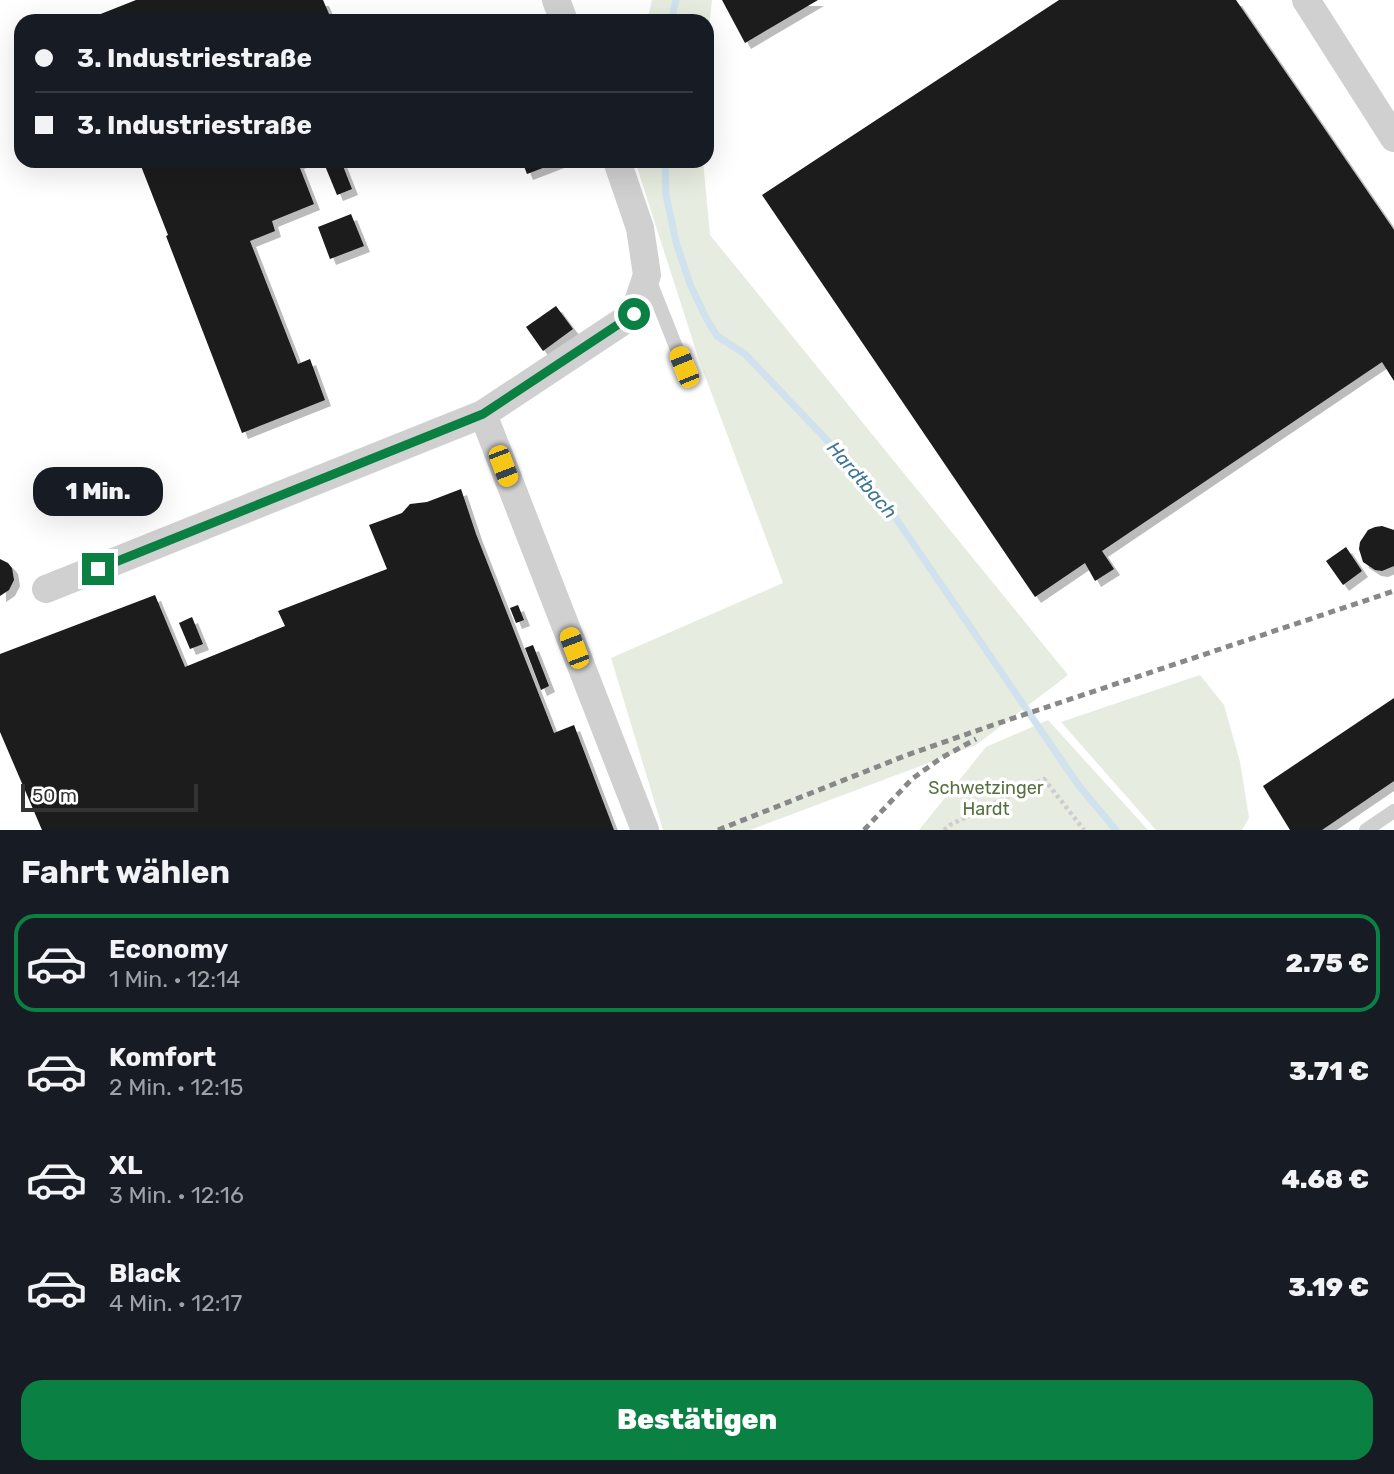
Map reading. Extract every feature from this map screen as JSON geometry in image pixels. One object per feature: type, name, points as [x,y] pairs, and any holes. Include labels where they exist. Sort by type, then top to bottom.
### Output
[{"type":"street","points":[[1306,0],[1394,138]]},
{"type":"street","points":[[46,589],[483,414],[634,314],[647,275],[640,228],[619,168]]},
{"type":"street","points":[[483,414],[645,830]]},
{"type":"lane","points":[[647,275],[684,367]]},
{"type":"lane","points":[[1366,830],[1394,811]]},
{"type":"path","points":[[944,830],[1045,779],[1084,830]]},
{"type":"green space","points":[[652,0],[712,0],[711,14],[649,14]]},
{"type":"green space","points":[[637,168],[704,168],[710,235],[1068,675],[976,745],[750,830],[663,830],[611,658],[783,583],[699,360]]},
{"type":"green space","points":[[1200,675],[1224,705],[1240,762],[1249,818],[1242,830],[1156,830],[1061,722]]},
{"type":"green space","name":"Schwetzinger Hardt","points":[[1048,720],[1148,830],[919,830],[986,747]]},
{"type":"building","points":[[136,0],[323,0],[329,14],[101,14]]},
{"type":"building","points":[[722,0],[818,0],[745,43]]},
{"type":"building","points":[[1059,0],[1236,0],[1394,230],[1394,381],[1382,362],[1102,551],[1114,569],[1095,581],[1085,563],[1035,597],[762,195]]},
{"type":"building","points":[[142,168],[300,168],[314,204],[272,221],[275,231],[250,241],[298,364],[310,359],[325,400],[242,433],[166,236],[168,235]]},
{"type":"building","points":[[326,168],[344,168],[352,189],[337,195]]},
{"type":"building","points":[[525,168],[543,168],[527,174]]},
{"type":"building","points":[[351,214],[364,246],[330,259],[318,227]]},
{"type":"building","points":[[556,306],[573,329],[543,351],[526,327]]},
{"type":"building","points":[[461,489],[554,733],[574,725],[614,830],[42,830],[0,732],[0,654],[155,595],[185,667],[285,626],[278,611],[387,569],[369,525],[402,513],[410,504],[427,502]]},
{"type":"building","points":[[1382,526],[1394,530],[1394,566],[1382,571],[1363,562],[1359,549],[1368,530]]},
{"type":"building","points":[[1346,547],[1362,571],[1343,585],[1326,561]]},
{"type":"building","points":[[0,559],[12,568],[14,580],[9,590],[0,596]]},
{"type":"building","points":[[518,605],[524,620],[516,623],[510,608]]},
{"type":"building","points":[[192,617],[203,644],[190,649],[179,623]]},
{"type":"building","points":[[533,645],[549,686],[541,690],[525,648]]},
{"type":"building","points":[[1394,698],[1394,781],[1322,830],[1290,830],[1263,786]]},
{"type":"waterway","name":"Hardtbach","points":[[673,14],[676,0]]},
{"type":"waterway","name":"Hardtbach","points":[[665,168],[666,195],[676,242],[690,284],[717,336],[745,354],[882,498],[1079,786],[1116,830]]},
{"type":"railway","points":[[718,830],[907,755],[1394,591]]},
{"type":"railway","points":[[864,830],[912,779],[941,758],[976,739]]},
{"type":"route","points":[[98,569],[483,414],[634,314]]}]
